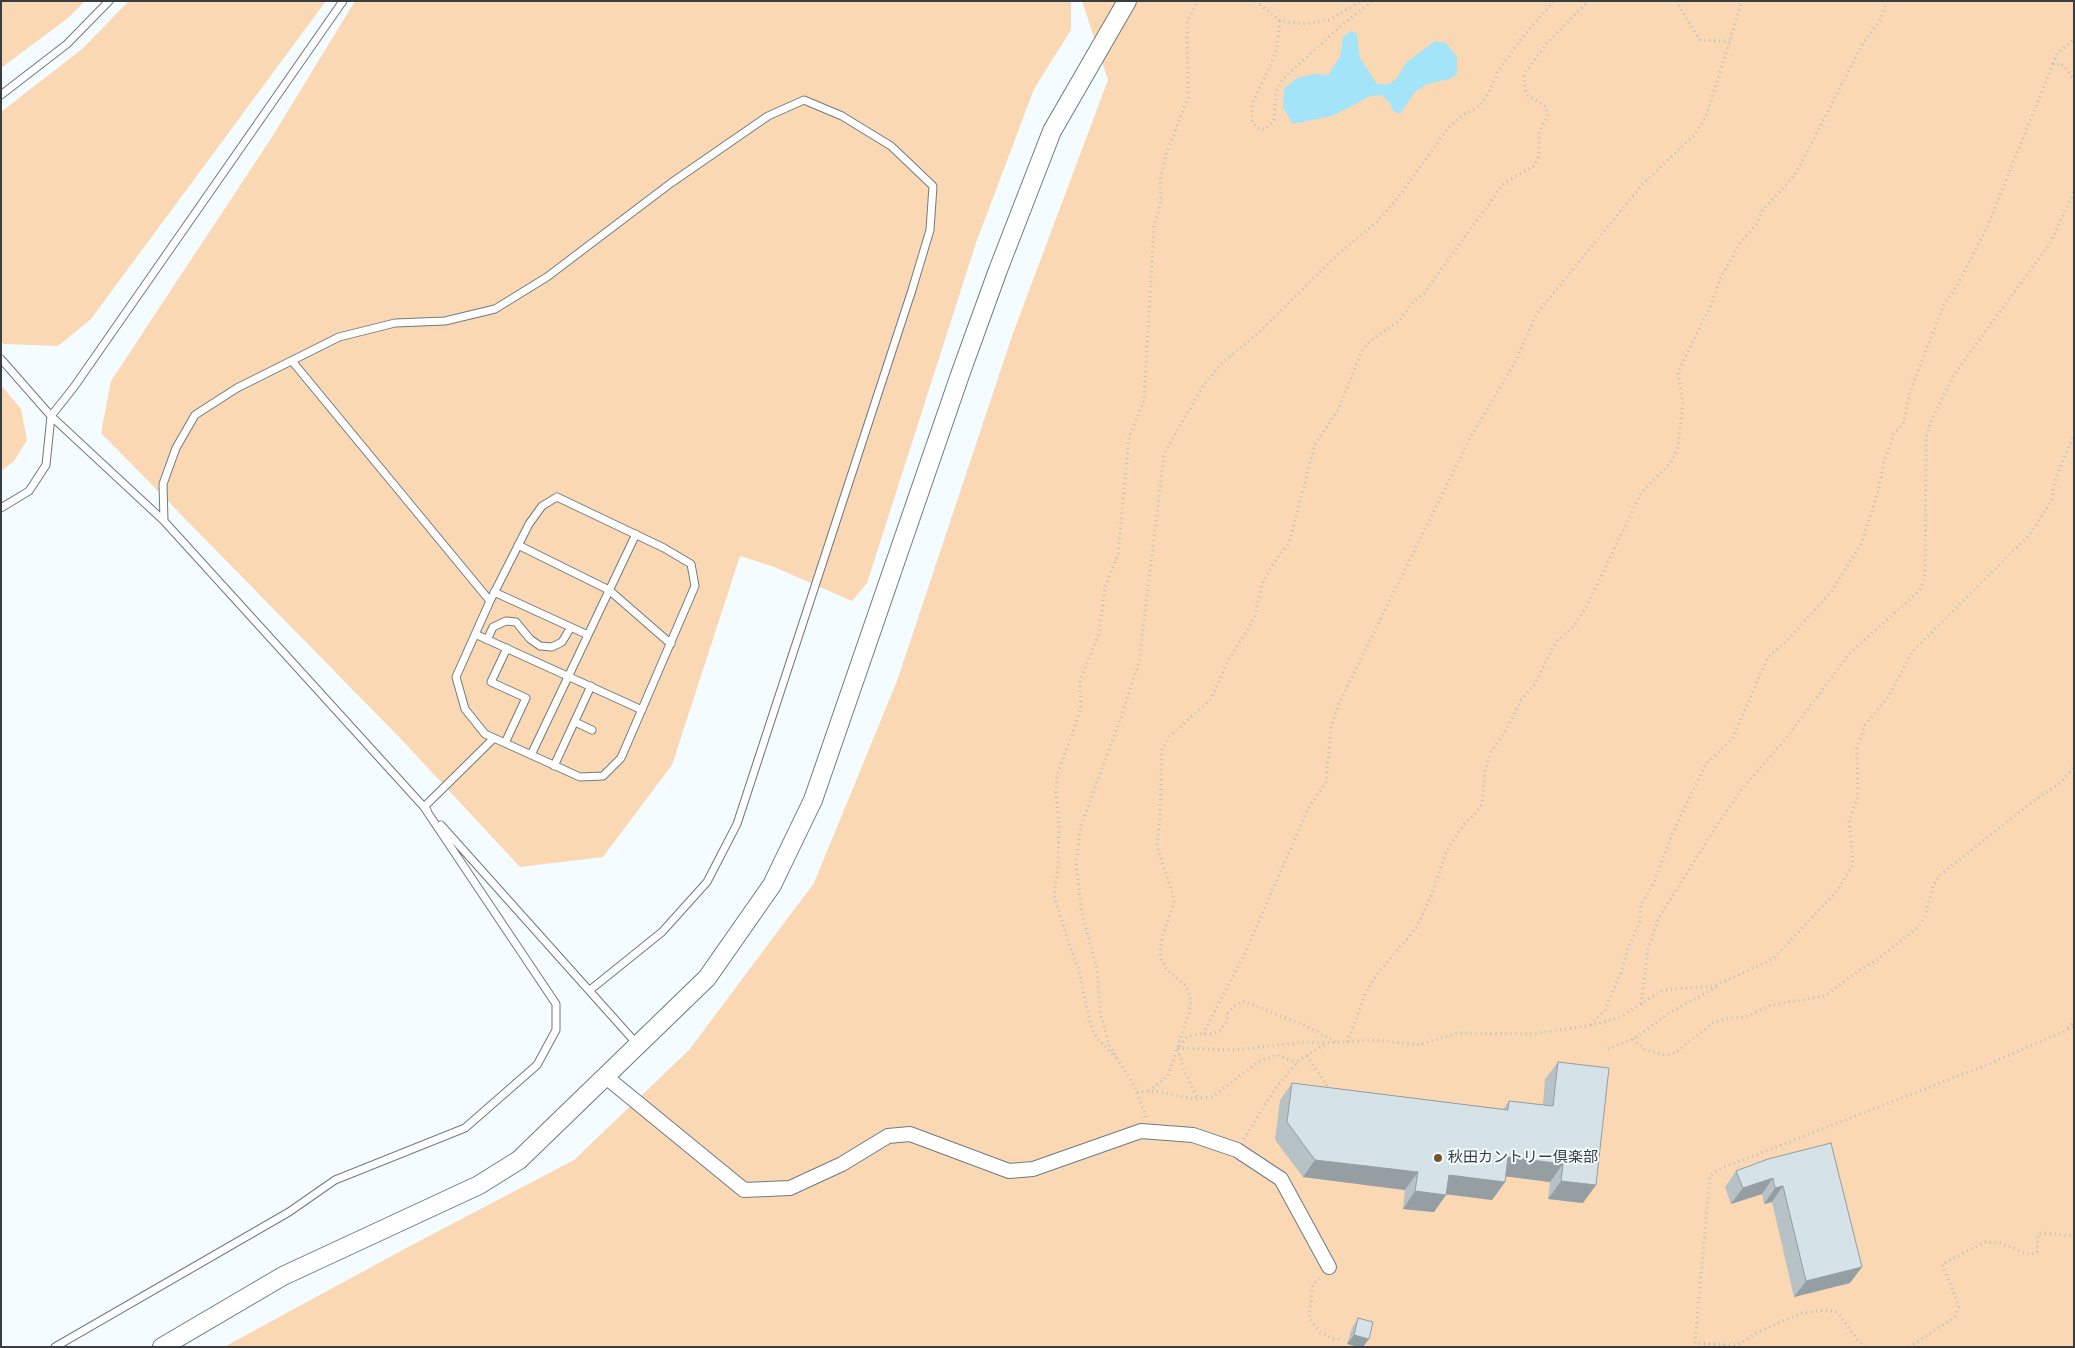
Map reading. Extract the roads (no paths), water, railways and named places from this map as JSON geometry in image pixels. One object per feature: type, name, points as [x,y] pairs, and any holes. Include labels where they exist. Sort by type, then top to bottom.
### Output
[{"type":"street","points":[[162,1347],[283,1276],[479,1185],[519,1160],[707,978],[772,885],[813,800],[968,354],[1052,131],[1127,1]]},
{"type":"street","points":[[606,1077],[744,1190],[790,1188],[842,1164],[888,1136],[910,1134],[1009,1172],[1033,1169],[1141,1131],[1193,1135],[1237,1150],[1281,1179],[1329,1266]]},
{"type":"lane","points":[[1,95],[67,44],[109,1]]},
{"type":"lane","points":[[1,508],[29,491],[46,464],[51,416],[74,387],[343,1]]},
{"type":"lane","points":[[164,521],[164,484],[176,448],[195,415],[236,388],[339,337],[395,323],[445,321],[495,308],[547,277],[672,184],[768,116],[804,100],[842,116],[891,146],[933,186],[930,230],[912,290],[737,824],[707,882],[662,932],[590,990]]},
{"type":"lane","points":[[1,359],[51,416],[164,521],[638,1045]]},
{"type":"lane","points":[[292,361],[490,601]]},
{"type":"lane","points":[[557,497],[636,534],[691,564],[695,586],[621,758],[603,776],[580,777],[485,734],[465,709],[456,677],[490,601],[529,524],[542,506],[557,497]]},
{"type":"lane","points":[[532,755],[636,534]]},
{"type":"lane","points":[[518,545],[609,590],[670,644]]},
{"type":"lane","points":[[494,592],[588,635]]},
{"type":"lane","points":[[488,640],[493,628],[506,621],[516,622],[540,646],[552,647],[562,642],[571,627]]},
{"type":"lane","points":[[475,634],[642,710]]},
{"type":"lane","points":[[505,743],[526,698],[491,682],[507,648]]},
{"type":"lane","points":[[554,766],[591,686]]},
{"type":"lane","points":[[575,722],[592,730]]},
{"type":"lane","points":[[424,807],[494,738]]},
{"type":"lane","points":[[55,1347],[289,1212],[335,1180],[465,1128],[537,1065],[556,1030],[556,1004],[424,807]]},
{"type":"water","points":[[1351,31],[1357,34],[1360,58],[1377,84],[1389,84],[1396,79],[1407,62],[1435,41],[1446,43],[1457,57],[1457,74],[1450,79],[1427,84],[1415,92],[1400,114],[1393,111],[1390,103],[1381,95],[1371,96],[1332,116],[1293,124],[1283,108],[1284,89],[1297,78],[1314,74],[1328,75],[1340,57],[1343,37]]},
{"type":"place","name":"秋田カントリー倶楽部","points":[[1438,1158]]}]
